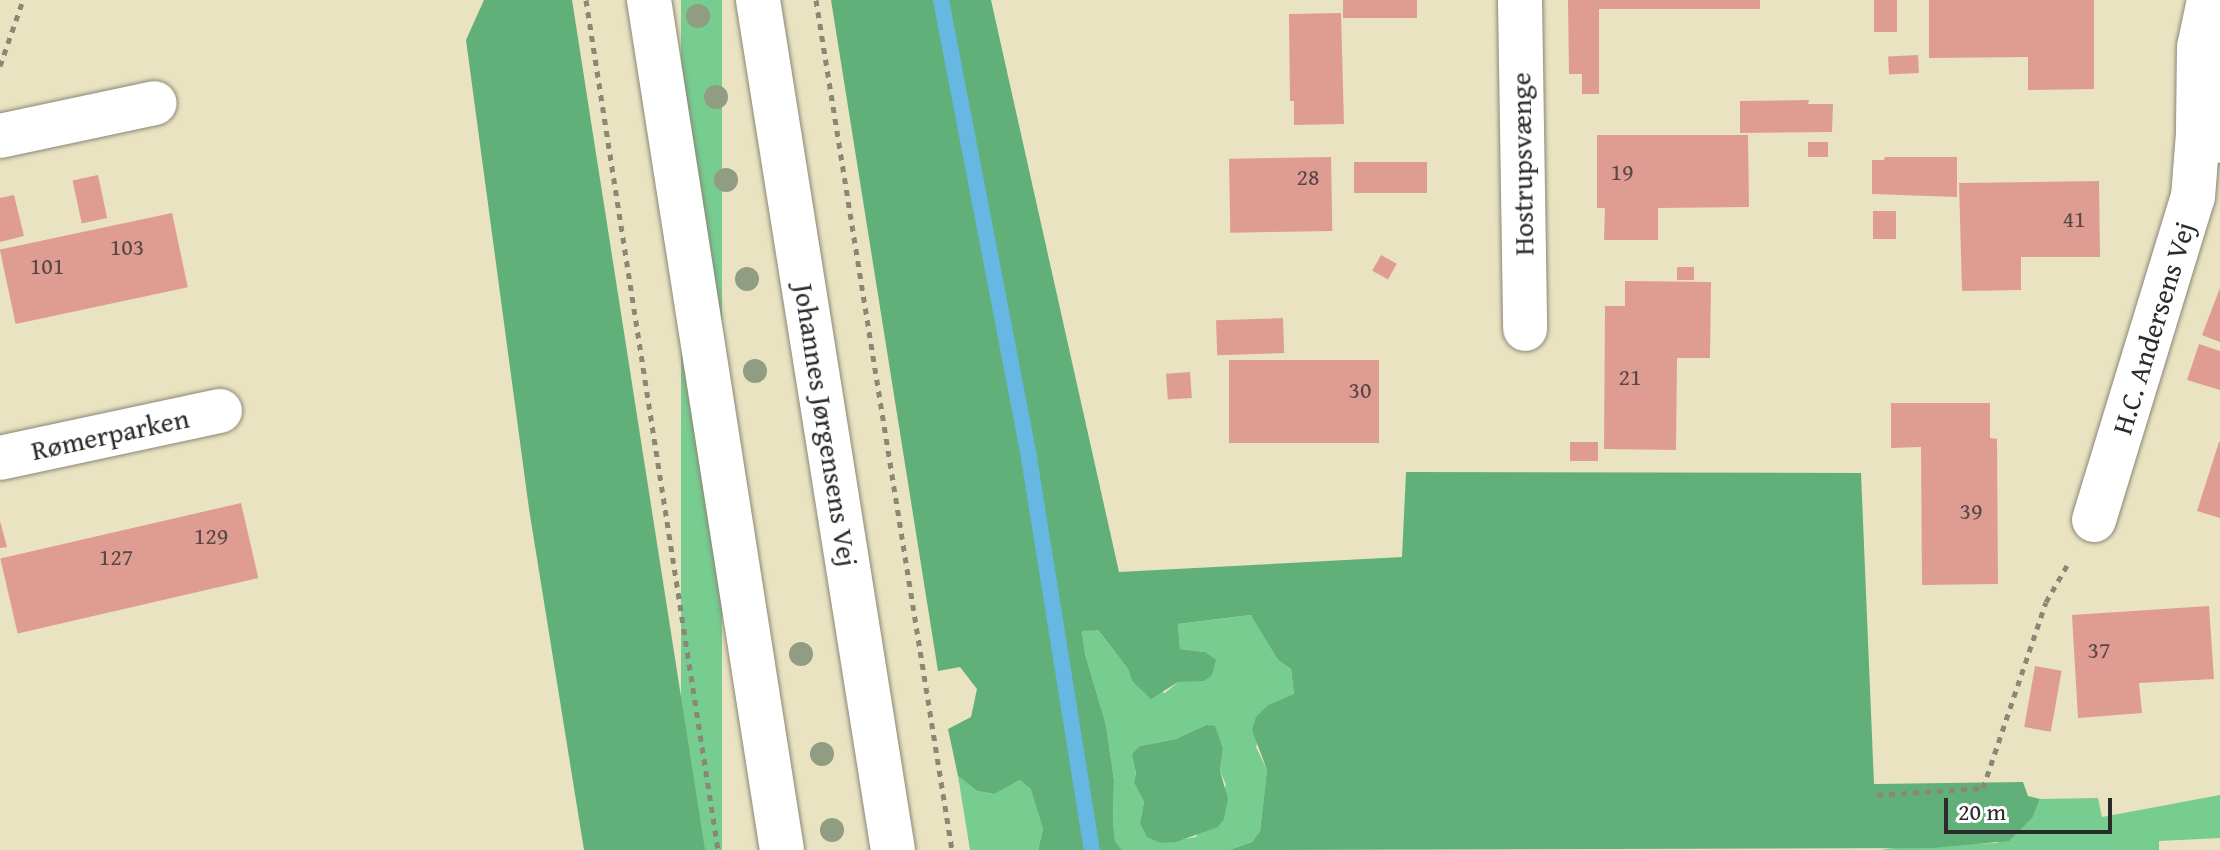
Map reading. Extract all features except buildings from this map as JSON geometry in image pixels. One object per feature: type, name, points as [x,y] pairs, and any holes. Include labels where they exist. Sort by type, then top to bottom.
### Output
[{"type":"street","points":[[649,0],[782,850]]},
{"type":"street","name":"Johannes Jørgensens Vej","points":[[758,0],[893,850]]},
{"type":"street","name":"Hostrupsvænge","points":[[1520,0],[1525,329]]},
{"type":"street","name":"H.C. Andersens Vej","points":[[2094,520],[2209,137],[2199,47],[2209,0]]},
{"type":"street","points":[[0,136],[155,103]]},
{"type":"street","name":"Rømerparken","points":[[0,458],[220,411]]},
{"type":"path","points":[[0,66],[23,0]]},
{"type":"path","points":[[586,0],[718,850]]},
{"type":"path","points":[[816,0],[952,850]]},
{"type":"path","points":[[1877,795],[1983,788],[2046,602],[2094,520]]},
{"type":"green space","points":[[484,0],[572,0],[705,850],[584,850],[529,509],[466,40]]},
{"type":"green space","points":[[681,0],[722,0],[722,850],[681,850]]},
{"type":"green space","points":[[831,0],[991,0],[1119,572],[1402,557],[1406,472],[1861,473],[1874,784],[2023,782],[2028,796],[2040,799],[2033,817],[2009,841],[1932,848],[1229,850],[1252,842],[1260,831],[1267,770],[1252,730],[1256,717],[1268,705],[1294,694],[1291,669],[1278,660],[1251,615],[1178,624],[1180,649],[1205,652],[1216,660],[1212,675],[1204,681],[1178,682],[1151,699],[1132,681],[1128,669],[1098,630],[1082,631],[1085,654],[1106,725],[1114,780],[1115,841],[1122,850],[1038,850],[1043,829],[1031,789],[1020,780],[994,794],[977,791],[958,776],[948,729],[971,717],[977,689],[960,667],[938,671]]},
{"type":"green space","points":[[1252,615],[1278,660],[1291,669],[1294,695],[1268,705],[1256,747],[1267,770],[1260,831],[1252,842],[1229,850],[1122,850],[1115,841],[1114,780],[1106,725],[1085,654],[1082,631],[1097,629],[1128,669],[1132,681],[1165,693],[1178,682],[1191,681],[1205,652],[1180,649],[1178,624]],"holes":[[[1206,725],[1223,749],[1220,771],[1226,785],[1196,837],[1161,843],[1140,823],[1144,802],[1134,783],[1140,746],[1176,739]]]},
{"type":"green space","points":[[1206,725],[1215,726],[1223,749],[1220,771],[1228,799],[1224,819],[1218,827],[1176,842],[1161,843],[1147,837],[1140,823],[1144,802],[1134,783],[1136,772],[1132,754],[1140,746],[1176,739]]},
{"type":"green space","points":[[958,776],[977,791],[993,794],[1020,780],[1032,789],[1043,829],[1038,850],[970,850]]},
{"type":"green space","points":[[2220,795],[2220,838],[2159,841],[2159,850],[1881,850],[1905,846],[1997,843],[2033,817],[2040,799],[2098,798],[2102,817]]},
{"type":"waterway","points":[[941,0],[1029,458],[1092,850]]}]
